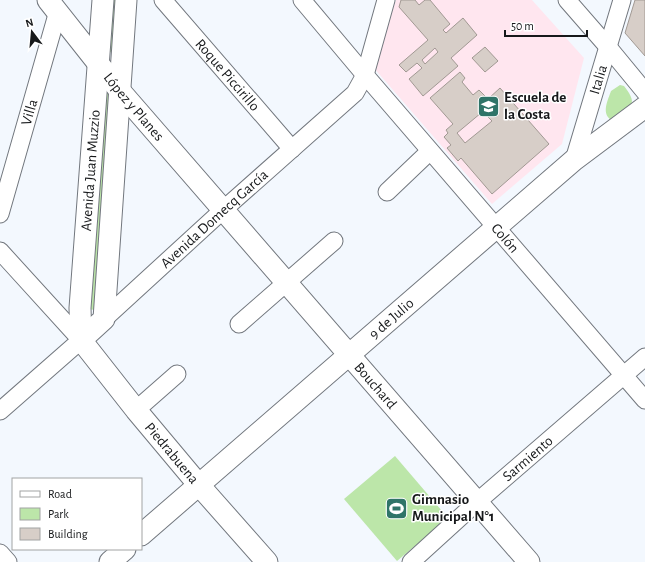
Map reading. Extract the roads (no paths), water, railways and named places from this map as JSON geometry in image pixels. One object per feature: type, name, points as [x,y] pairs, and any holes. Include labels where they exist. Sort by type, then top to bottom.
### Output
[{"type":"main road","name":"Avenida Juan Muzzio","points":[[104,319],[126,0]]},
{"type":"main road","name":"Avenida Juan Muzzio","points":[[81,340],[80,308],[102,7]]},
{"type":"main road","points":[[58,12],[84,28],[94,23],[102,7]]},
{"type":"main road","name":"López y Planes","points":[[58,12],[120,91],[223,210]]},
{"type":"main road","name":"9 de Julio","points":[[142,534],[198,484],[574,160],[645,107]]},
{"type":"main road","name":"Bouchard","points":[[223,210],[529,562]]},
{"type":"main road","name":"Avenida Domecq García","points":[[81,340],[104,319]]},
{"type":"main road","name":"Piedrabuena","points":[[81,340],[136,410],[198,484],[267,562]]},
{"type":"main road","points":[[110,562],[124,550]]},
{"type":"street","name":"Roque Piccirillo","points":[[163,0],[292,149]]},
{"type":"street","name":"Colón","points":[[302,0],[645,400]]},
{"type":"street","name":"Avenida Domecq García","points":[[104,319],[223,210],[355,93],[365,75],[386,0]]},
{"type":"street","points":[[567,0],[645,92]]},
{"type":"street","name":"Italia","points":[[574,160],[622,0]]},
{"type":"street","name":"Villa","points":[[0,214],[58,12]]},
{"type":"street","points":[[387,192],[430,150]]},
{"type":"street","points":[[239,324],[334,240]]},
{"type":"street","points":[[0,251],[81,340]]},
{"type":"street","name":"Avenida Domecq García","points":[[0,411],[81,340]]},
{"type":"street","name":"Sarmiento","points":[[411,562],[477,502],[645,357]]},
{"type":"street","points":[[136,410],[177,374]]},
{"type":"street","points":[[0,553],[8,562]]},
{"type":"place","name":"Escuela de la Costa","points":[[489,106]]},
{"type":"place","name":"Gimnasio Municipal N°1","points":[[396,508]]}]
